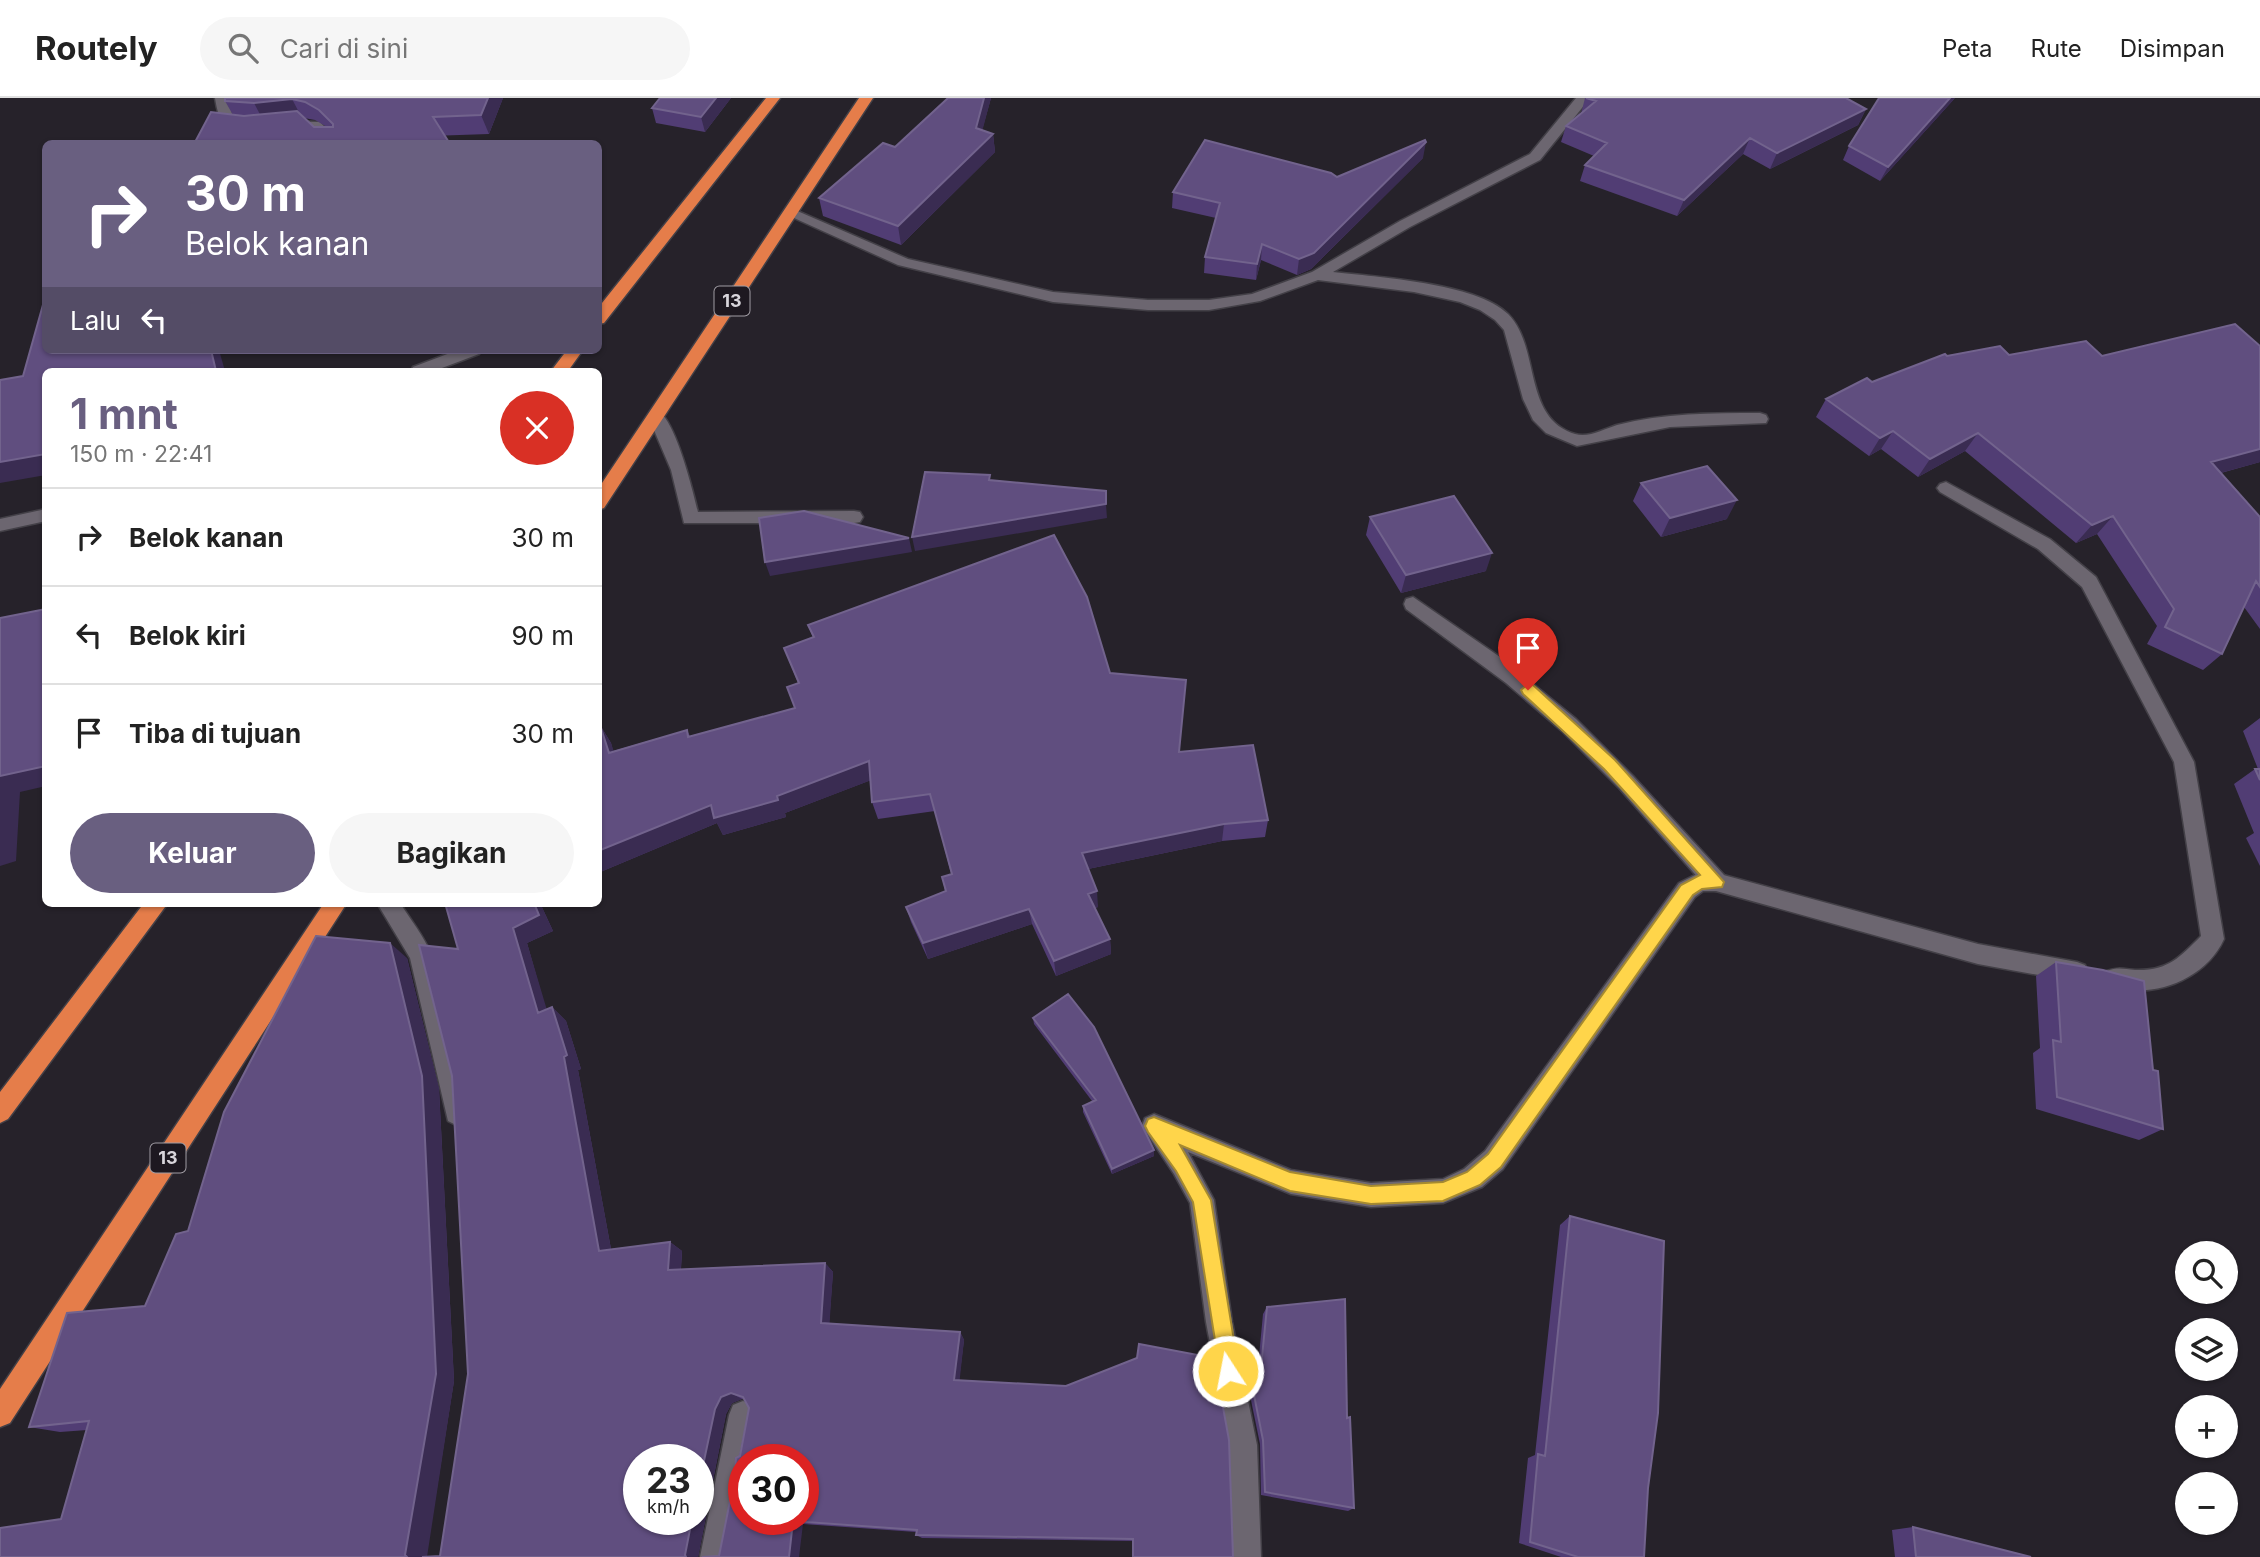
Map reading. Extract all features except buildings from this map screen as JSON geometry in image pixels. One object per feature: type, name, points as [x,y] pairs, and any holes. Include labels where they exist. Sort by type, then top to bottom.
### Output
[{"type":"highway","points":[[602,314],[773,98]]},
{"type":"highway","name":"13","points":[[602,498],[866,98]]},
{"type":"highway","points":[[561,368],[572,354]]},
{"type":"highway","points":[[0,1111],[154,907]]},
{"type":"highway","name":"13","points":[[0,1413],[333,907]]},
{"type":"street","points":[[222,98],[226,122],[230,126],[312,124],[330,140]]},
{"type":"street","points":[[790,213],[903,262],[1054,297],[1148,305],[1209,305],[1255,298],[1317,275],[1405,224],[1535,157],[1583,98]]},
{"type":"street","points":[[1317,275],[1460,295],[1485,305],[1502,316],[1511,328],[1531,401],[1544,421],[1574,441],[1650,423],[1760,419]]},
{"type":"street","points":[[427,368],[463,354]]},
{"type":"street","points":[[656,416],[680,470],[690,518],[854,517]]},
{"type":"street","points":[[1247,1557],[1243,1445],[1219,1322],[1202,1200],[1182,1164],[1154,1126],[1290,1182],[1371,1195],[1443,1191],[1473,1178],[1494,1160],[1687,890],[1699,882],[1716,882],[1978,954],[2142,981],[2175,976],[2213,939],[2184,762],[2089,582],[2044,544],[1946,488]]},
{"type":"street","points":[[0,525],[42,516]]},
{"type":"street","points":[[1413,604],[1487,657],[1569,724],[1716,882]]},
{"type":"street","points":[[390,907],[420,955],[454,1089],[458,1143]]},
{"type":"street","points":[[714,1557],[743,1415]]},
{"type":"route","points":[[1228,1371],[1202,1200],[1182,1164],[1154,1126],[1290,1182],[1371,1195],[1443,1191],[1473,1178],[1494,1160],[1687,890],[1699,882],[1716,882],[1610,765],[1569,724],[1528,690]]}]
